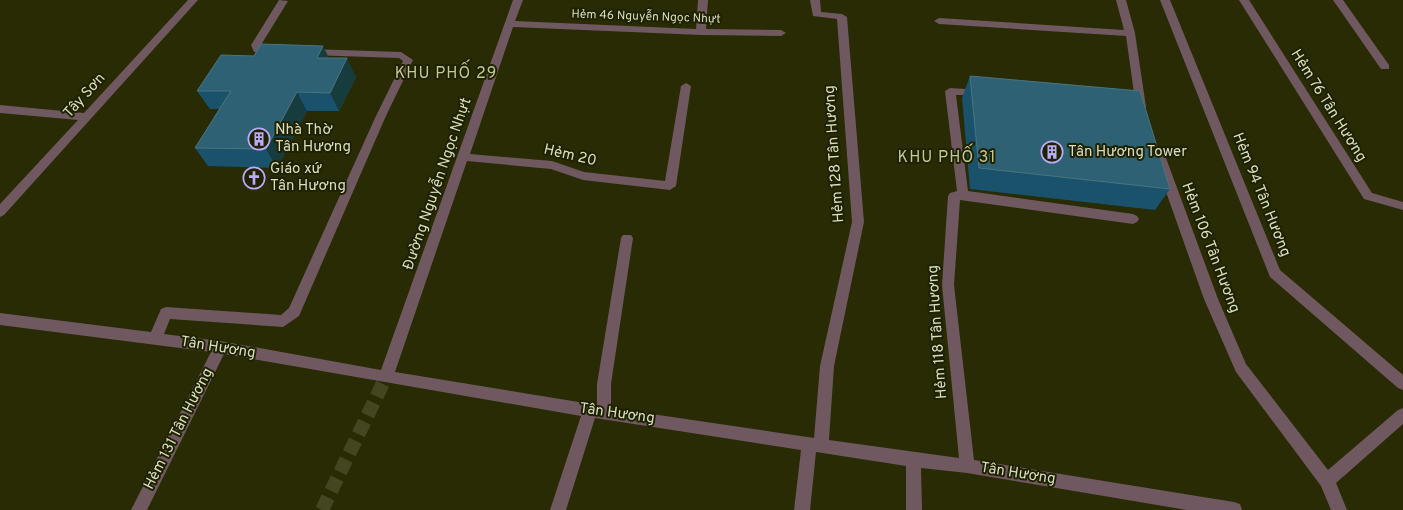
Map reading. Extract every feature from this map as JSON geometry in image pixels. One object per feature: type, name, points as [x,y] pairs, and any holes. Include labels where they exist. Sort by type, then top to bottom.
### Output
[{"type":"street","name":"Tây Sơn","points":[[0,212],[193,0]]},
{"type":"street","name":"Đường Nguyễn Ngọc Nhựt","points":[[386,377],[518,0]]},
{"type":"street","points":[[702,32],[703,0]]},
{"type":"street","name":"Hẻm 128 Tân Hương","points":[[815,0],[816,14],[842,17],[858,222],[827,366],[815,444]]},
{"type":"street","points":[[1121,0],[1130,33],[1135,104],[1146,122]]},
{"type":"street","name":"Hẻm 94 Tân Hương","points":[[1165,0],[1275,273],[1403,384]]},
{"type":"street","name":"Hẻm 76 Tân Hương","points":[[1244,0],[1368,196],[1403,206]]},
{"type":"street","points":[[1338,0],[1385,67]]},
{"type":"street","points":[[156,338],[166,313],[283,321],[294,312],[380,118],[408,60],[401,55],[257,50],[256,45],[283,2]]},
{"type":"street","points":[[939,21],[1130,33]]},
{"type":"street","name":"Hẻm 46 Nguyễn Ngọc Nhựt","points":[[510,24],[702,32],[781,33]]},
{"type":"street","name":"Hẻm 20","points":[[463,157],[552,165],[583,176],[670,186],[686,86]]},
{"type":"street","points":[[988,93],[950,90],[963,196],[1133,219]]},
{"type":"street","points":[[0,109],[87,116]]},
{"type":"street","name":"Hẻm 106 Tân Hương","points":[[1156,148],[1211,299],[1241,368],[1327,481]]},
{"type":"street","name":"Hẻm 118 Tân Hương","points":[[963,196],[954,196],[947,273],[967,466]]},
{"type":"street","points":[[558,510],[597,412],[604,384],[627,238]]},
{"type":"street","name":"Tân Hương","points":[[0,318],[220,347],[597,412],[913,460],[967,466],[1234,510]]},
{"type":"street","name":"Hẻm 131 Tân Hương","points":[[139,510],[220,347]]},
{"type":"street","points":[[1339,510],[1327,481],[1403,414]]},
{"type":"street","points":[[802,510],[815,444]]},
{"type":"street","points":[[913,460],[914,510]]},
{"type":"building","name":"Nhà Thờ Tân Hương","points":[[261,44],[323,46],[317,58],[347,58],[330,93],[297,92],[266,149],[195,148],[231,91],[197,91],[221,55],[254,56]]},
{"type":"building","name":"Tân Hương Tower","points":[[970,76],[1140,91],[1170,189],[979,168]]},
{"type":"tunnel","points":[[322,510],[386,377]]},
{"type":"place","name":"Nhà Thờ Tân Hương","points":[[259,139]]},
{"type":"place","name":"Tân Hương Tower","points":[[1052,152]]},
{"type":"place","name":"Giáo xứ Tân Hương","points":[[254,178]]},
{"type":"district","name":"KHU PHỐ 29","points":[[446,74]]},
{"type":"district","name":"KHU PHỐ 31","points":[[947,158]]}]
